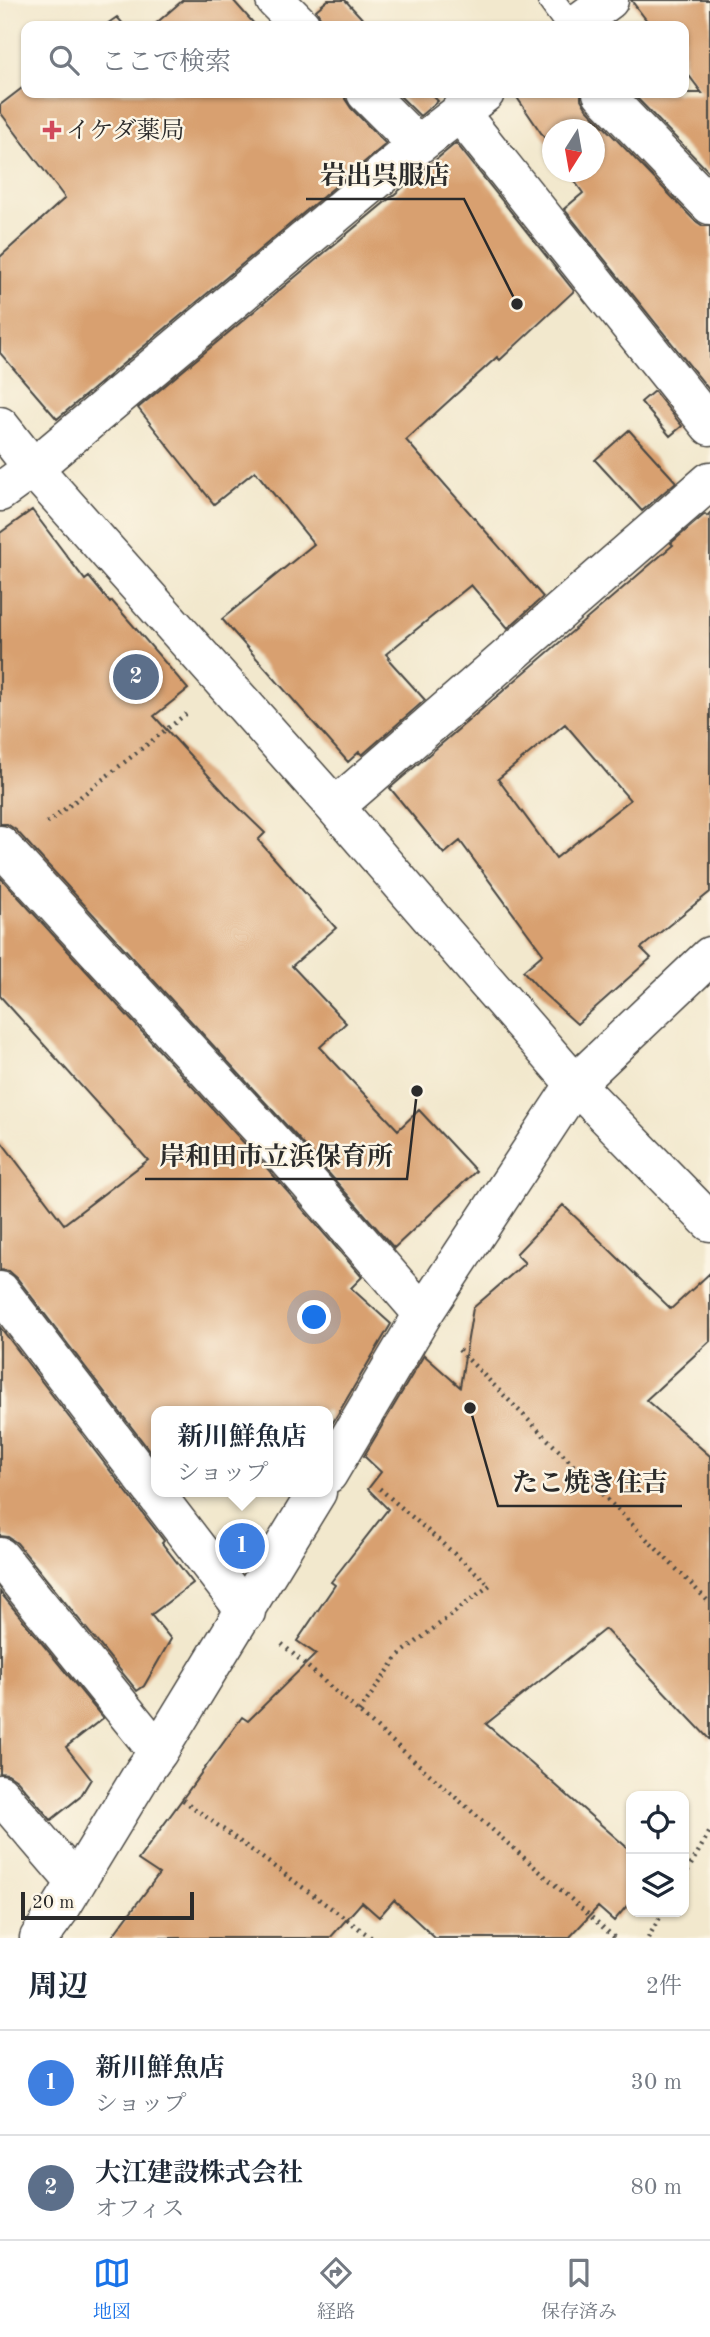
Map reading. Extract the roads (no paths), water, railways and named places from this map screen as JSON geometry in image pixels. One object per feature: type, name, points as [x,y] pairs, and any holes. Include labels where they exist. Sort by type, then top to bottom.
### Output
[{"type":"street","points":[[275,0],[295,21]]},
{"type":"street","points":[[579,21],[609,0]]},
{"type":"street","points":[[371,98],[418,145]]},
{"type":"street","points":[[607,98],[710,205]]},
{"type":"street","points":[[0,492],[33,468],[472,102],[710,426]]},
{"type":"street","points":[[0,426],[33,468],[335,807],[575,1084],[710,1222]]},
{"type":"street","points":[[335,807],[710,481]]},
{"type":"street","points":[[4,849],[282,1152],[423,1314]]},
{"type":"street","points":[[333,1466],[423,1314],[575,1084],[710,956]]},
{"type":"street","points":[[0,1291],[151,1488]]},
{"type":"street","points":[[158,1497],[246,1612]]},
{"type":"street","points":[[39,1938],[246,1612],[314,1497]]},
{"type":"street","points":[[0,1558],[151,1762]]},
{"type":"street","points":[[0,1794],[76,1883]]},
{"type":"lane","points":[[551,0],[568,21]]},
{"type":"place","name":"イケダ薬局","points":[[52,130]]},
{"type":"place","name":"岩出呉服店","points":[[517,304]]},
{"type":"place","name":"大江建設株式会社","points":[[136,677]]},
{"type":"place","name":"岸和田市立浜保育所","points":[[417,1091]]},
{"type":"place","name":"たこ焼き住吉","points":[[470,1408]]},
{"type":"place","name":"新川鮮魚店","points":[[242,1546]]}]
